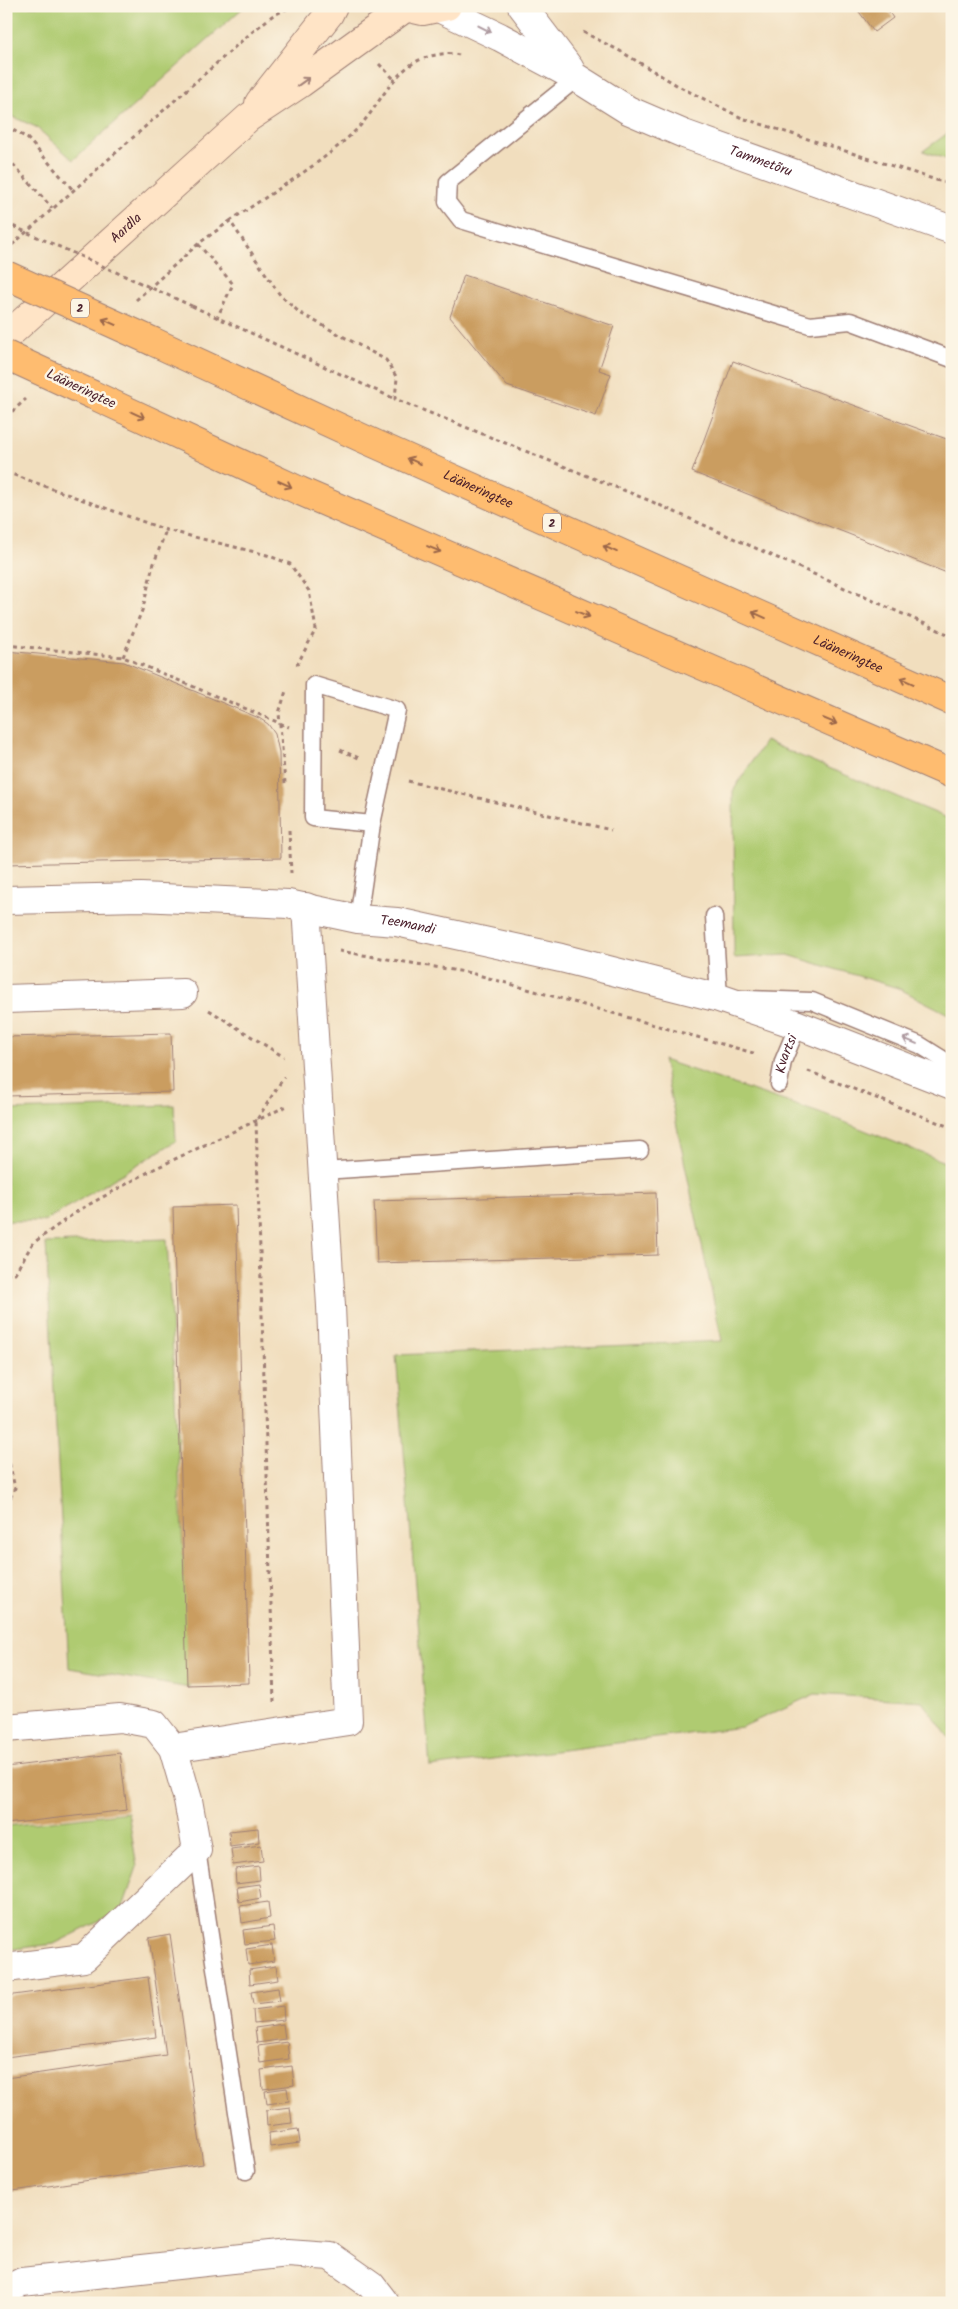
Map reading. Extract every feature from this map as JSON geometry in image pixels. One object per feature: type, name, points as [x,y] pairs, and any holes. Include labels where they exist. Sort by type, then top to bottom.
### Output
[{"type":"highway","name":"Lääneringtee","points":[[6,275],[362,438],[952,701]]},
{"type":"highway","name":"Lääneringtee","points":[[6,355],[300,491],[952,774]]},
{"type":"street","name":"Aardla","points":[[248,118],[329,14],[333,6]]},
{"type":"street","name":"Tammetõru","points":[[522,6],[577,78]]},
{"type":"street","name":"Aardla","points":[[6,337],[248,118],[301,83],[403,7],[423,11],[444,8]]},
{"type":"street","name":"Tammetõru","points":[[444,8],[577,78],[628,110],[684,134],[952,230]]},
{"type":"street","name":"Teemandi","points":[[6,900],[141,897],[297,906],[358,919],[397,922],[561,958],[719,998],[798,1025],[952,1084]]},
{"type":"street","points":[[173,1748],[348,1721],[331,1306],[323,1171],[308,946],[297,906]]},
{"type":"street","points":[[6,999],[183,993]]},
{"type":"street","points":[[6,1728],[120,1718],[154,1724],[173,1748],[188,1800],[197,1850],[84,1958],[6,1968]]},
{"type":"street","points":[[6,2290],[22,2282],[288,2253],[330,2256],[371,2285],[385,2303]]},
{"type":"lane","points":[[577,78],[448,182],[447,202],[460,220],[810,325],[850,321],[952,358]]},
{"type":"lane","points":[[358,919],[372,824],[397,710],[314,685],[313,818],[372,824]]},
{"type":"lane","points":[[714,916],[719,998],[812,1001],[920,1045],[952,1065]]},
{"type":"lane","name":"Kvartsi","points":[[779,1084],[783,1061],[798,1025]]},
{"type":"lane","points":[[323,1171],[640,1150]]},
{"type":"lane","points":[[197,1850],[246,2171]]},
{"type":"path","points":[[6,250],[245,38],[272,16],[293,6]]},
{"type":"path","points":[[577,29],[620,51],[680,87],[742,118],[952,185]]},
{"type":"path","points":[[132,304],[198,244],[330,153],[358,128],[395,80],[411,64],[427,57],[453,53],[461,55]]},
{"type":"path","points":[[6,126],[26,138],[72,190]]},
{"type":"path","points":[[6,164],[12,163],[52,208]]},
{"type":"path","points":[[230,221],[280,295],[300,313],[386,360],[397,378],[395,398]]},
{"type":"path","points":[[6,223],[395,398],[648,500],[952,636]]},
{"type":"path","points":[[198,244],[232,284],[217,318]]},
{"type":"path","points":[[6,417],[28,397]]},
{"type":"path","points":[[6,472],[166,530],[267,555],[290,564],[309,590],[316,629],[296,667]]},
{"type":"path","points":[[123,657],[143,608],[152,569],[166,530]]},
{"type":"path","points":[[286,790],[279,713],[289,684]]},
{"type":"path","points":[[288,820],[297,906]]},
{"type":"path","points":[[308,946],[471,973],[783,1061],[952,1128]]},
{"type":"path","points":[[6,1274],[16,1273],[33,1243],[79,1210],[154,1169],[256,1121],[317,1085],[293,1063],[183,993]]},
{"type":"path","points":[[275,1732],[256,1121],[293,1063]]},
{"type":"path","points":[[6,1448],[14,1488],[6,1508]]},
{"type":"green space","points":[[6,6],[245,6],[73,160],[36,127],[6,114]]},
{"type":"green space","points":[[952,130],[952,161],[923,151]]},
{"type":"green space","points":[[765,741],[952,820],[952,1016],[898,988],[788,955],[734,958],[733,791]]},
{"type":"green space","points":[[663,1060],[834,1118],[952,1165],[952,1742],[922,1701],[815,1694],[742,1727],[430,1767],[396,1355],[722,1341]]},
{"type":"green space","points":[[174,1105],[176,1141],[45,1221],[6,1221],[6,1110]]},
{"type":"green space","points":[[167,1239],[190,1688],[69,1668],[46,1243]]},
{"type":"green space","points":[[128,1812],[137,1867],[122,1910],[54,1944],[6,1950],[6,1826]]},
{"type":"building","points":[[860,6],[885,6],[893,18],[874,32],[857,9]]},
{"type":"building","points":[[464,275],[614,326],[599,370],[611,374],[596,416],[507,386],[450,317]]},
{"type":"building","points":[[733,361],[952,441],[952,575],[692,472]]},
{"type":"building","points":[[6,651],[124,662],[259,718],[268,724],[275,734],[279,752],[281,858],[6,864]]},
{"type":"building","points":[[171,1033],[173,1092],[6,1096],[6,1037]]},
{"type":"building","points":[[656,1193],[658,1255],[377,1263],[374,1201]]},
{"type":"building","points":[[236,1205],[249,1683],[187,1685],[173,1207]]},
{"type":"building","points":[[120,1753],[127,1810],[6,1824],[6,1767]]},
{"type":"building","points":[[258,1828],[259,1842],[230,1846],[229,1831]]},
{"type":"building","points":[[261,1845],[263,1861],[233,1865],[231,1849]]},
{"type":"building","points":[[259,1866],[260,1880],[236,1883],[235,1869]]},
{"type":"building","points":[[259,1884],[261,1898],[239,1902],[237,1887]]},
{"type":"building","points":[[268,1902],[270,1918],[242,1923],[240,1906]]},
{"type":"building","points":[[273,1926],[275,1941],[245,1944],[243,1930]]},
{"type":"building","points":[[170,1934],[203,2164],[6,2192],[6,2078],[166,2055],[149,1938]]},
{"type":"building","points":[[272,1945],[274,1961],[248,1965],[246,1949]]},
{"type":"building","points":[[276,1966],[278,1980],[250,1984],[249,1970]]},
{"type":"building","points":[[148,1977],[156,2037],[6,2057],[6,1996]]},
{"type":"building","points":[[278,1988],[280,2001],[253,2004],[251,1992]]},
{"type":"building","points":[[283,2006],[284,2020],[254,2023],[253,2010]]},
{"type":"building","points":[[283,2024],[285,2039],[257,2043],[255,2028]]},
{"type":"building","points":[[287,2042],[289,2059],[260,2063],[258,2046]]},
{"type":"building","points":[[292,2066],[294,2085],[263,2089],[261,2070]]},
{"type":"building","points":[[287,2088],[289,2101],[267,2104],[265,2091]]},
{"type":"building","points":[[290,2107],[292,2123],[267,2126],[266,2110]]},
{"type":"building","points":[[298,2129],[300,2143],[270,2147],[269,2133]]}]
